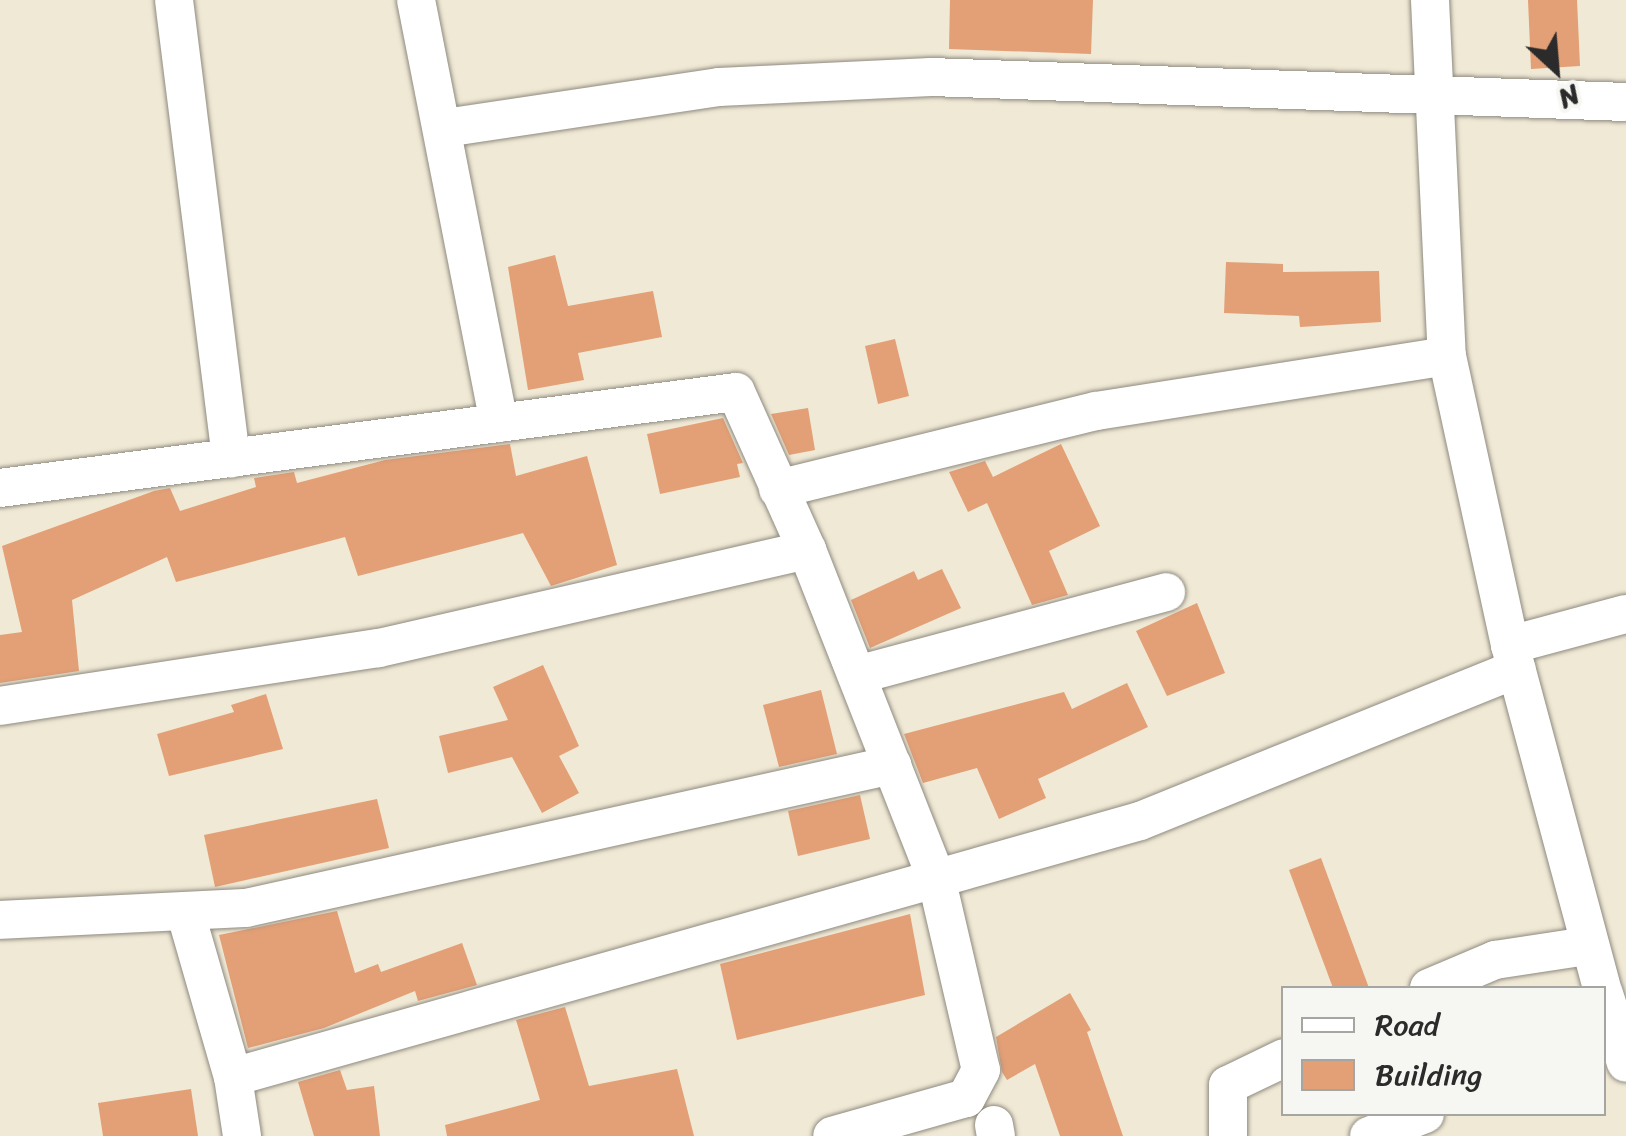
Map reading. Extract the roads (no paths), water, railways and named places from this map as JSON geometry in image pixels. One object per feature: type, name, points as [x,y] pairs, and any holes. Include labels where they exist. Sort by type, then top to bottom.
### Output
[{"type":"street","points":[[174,0],[231,458]]},
{"type":"street","points":[[416,0],[446,128],[500,423]]},
{"type":"street","points":[[1430,0],[1447,356],[1513,657],[1587,946],[1601,986]]},
{"type":"street","points":[[446,128],[720,87],[931,77],[1626,102]]},
{"type":"street","points":[[778,490],[1096,411],[1447,356]]},
{"type":"street","points":[[0,488],[736,392],[807,550],[936,877],[975,1022],[981,1070],[975,1088],[943,1107],[832,1136]]},
{"type":"street","points":[[0,706],[378,648],[807,550]]},
{"type":"street","points":[[857,676],[1166,592]]},
{"type":"street","points":[[233,1077],[1156,815],[1513,657],[1626,614]]},
{"type":"street","points":[[0,920],[246,908],[892,764]]},
{"type":"street","points":[[185,911],[233,1077],[242,1136]]},
{"type":"street","points":[[1434,986],[1495,960],[1587,946]]},
{"type":"street","points":[[1606,1004],[1616,1046]]},
{"type":"street","points":[[1228,1136],[1228,1085],[1281,1059]]},
{"type":"street","points":[[1369,1136],[1420,1116]]}]
